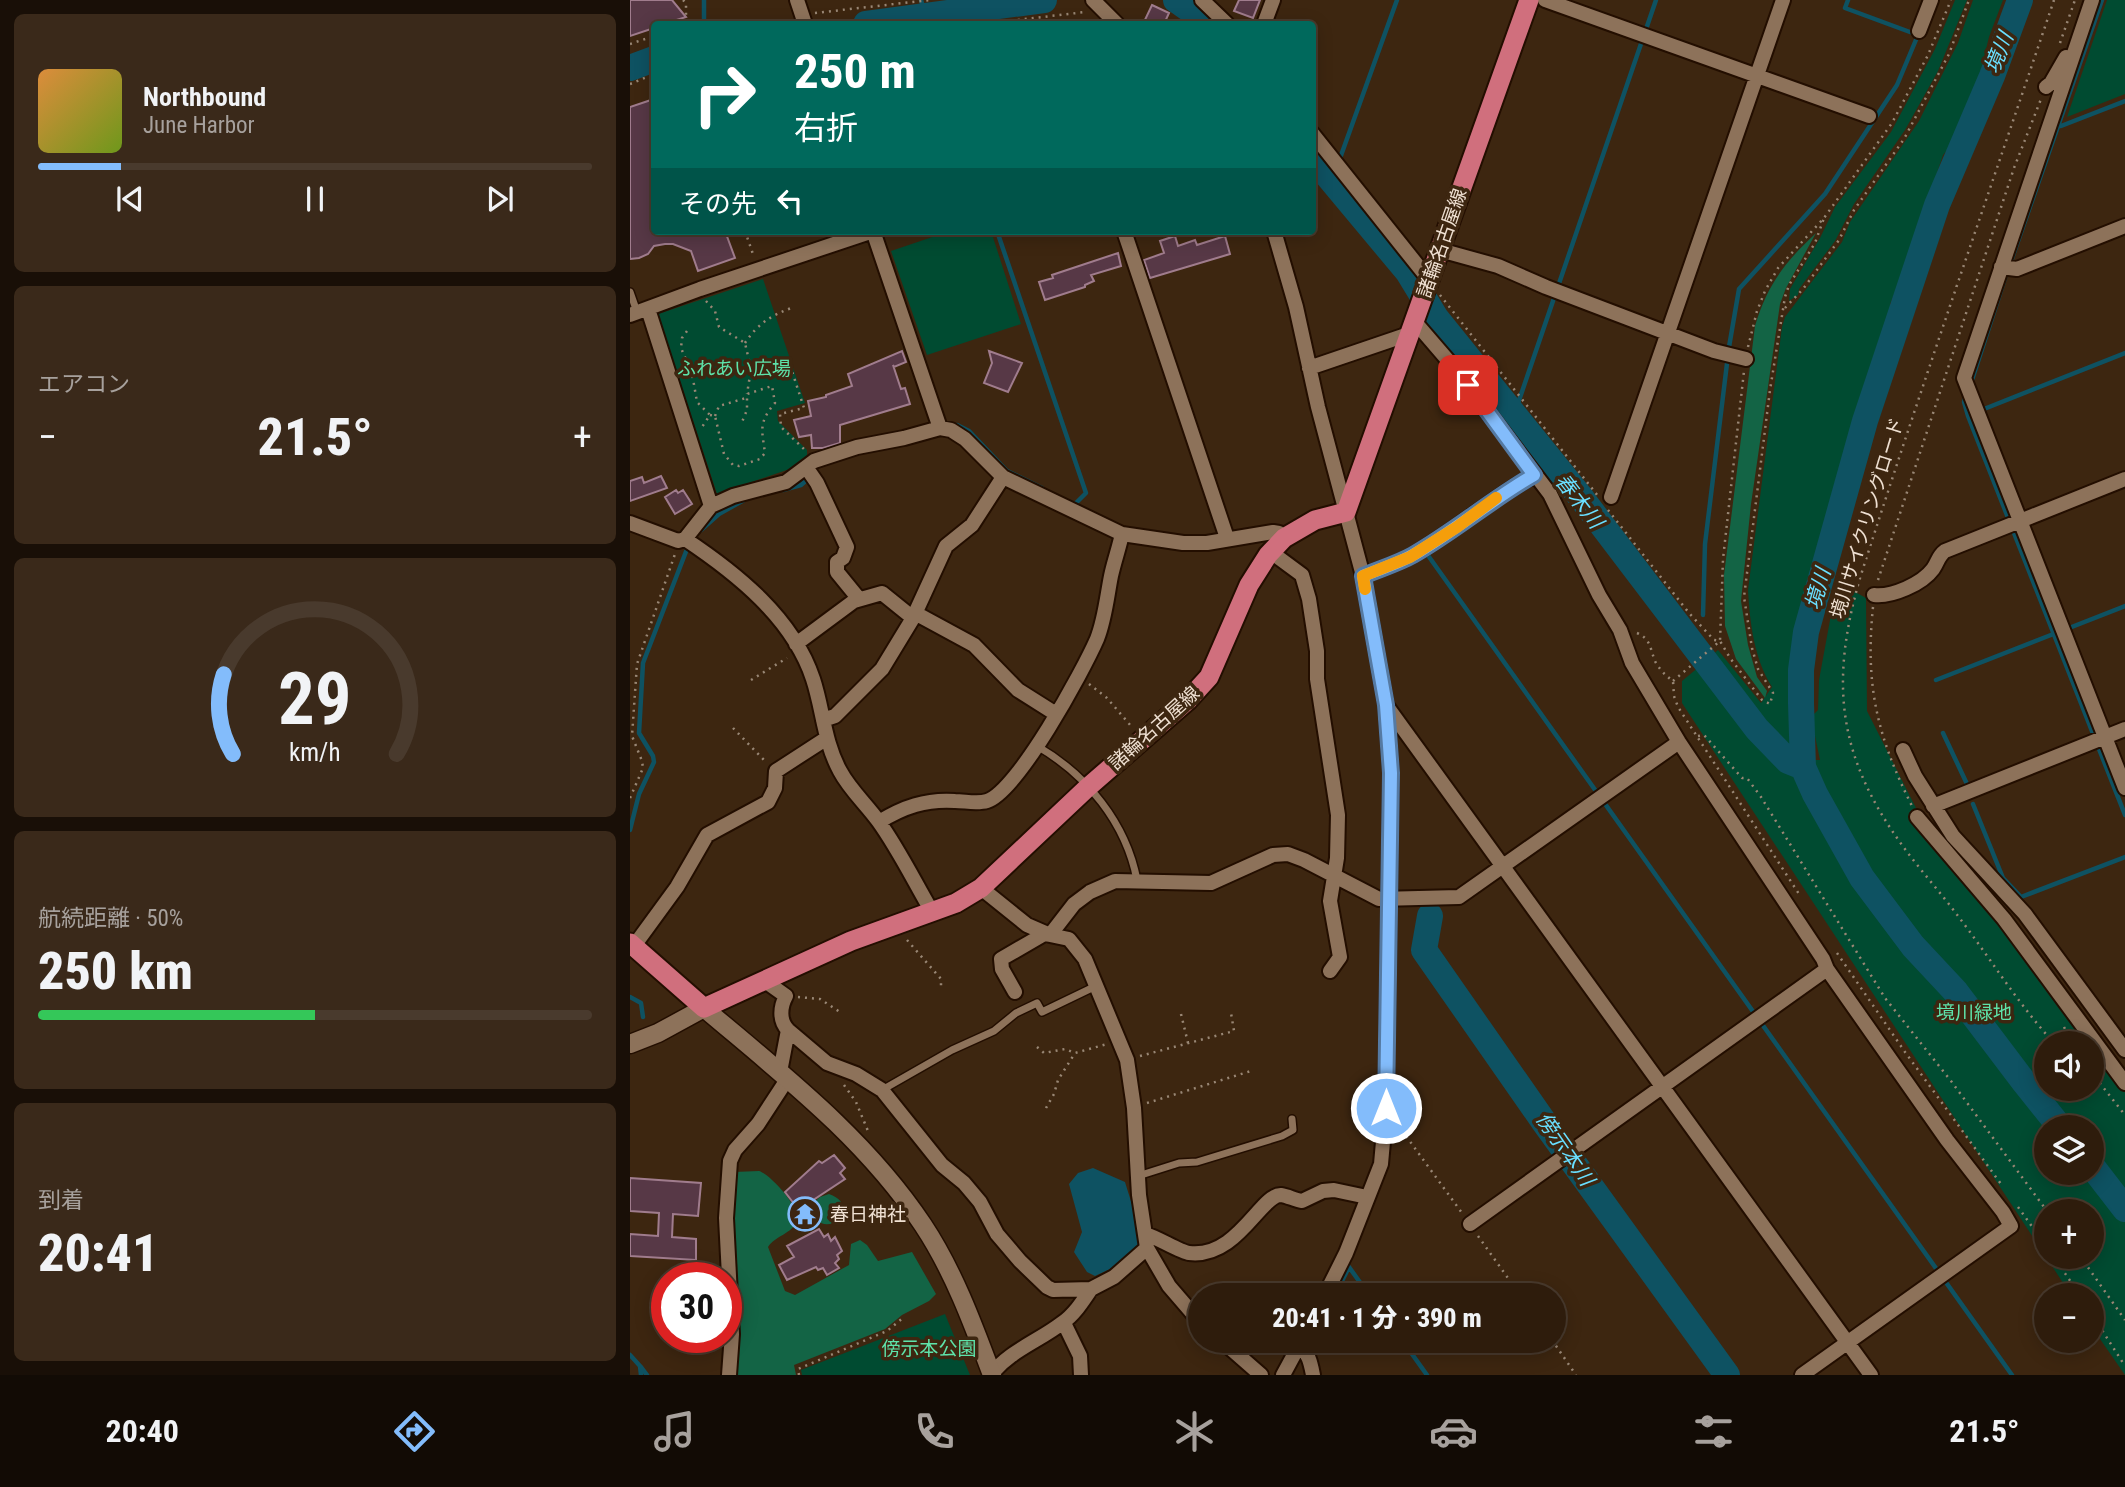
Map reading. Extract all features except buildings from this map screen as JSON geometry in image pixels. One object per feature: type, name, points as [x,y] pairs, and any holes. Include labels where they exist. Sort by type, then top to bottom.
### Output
[{"type":"main road","name":"諸輪名古屋線","points":[[704,1008],[850,941],[956,903],[981,888],[1209,677],[1249,585],[1277,545],[1315,520],[1346,512],[1529,0]]},
{"type":"main road","points":[[632,945],[704,1008]]},
{"type":"street","points":[[1202,0],[1224,21]]},
{"type":"street","points":[[1265,21],[1273,0]]},
{"type":"street","points":[[1545,0],[1869,116]]},
{"type":"street","points":[[1611,498],[1783,0]]},
{"type":"street","points":[[1919,31],[1931,0]]},
{"type":"street","points":[[2092,0],[1964,378],[2125,788]]},
{"type":"street","points":[[1098,5],[1114,21]]},
{"type":"street","points":[[2046,87],[2080,37]]},
{"type":"street","points":[[1316,138],[1429,284]]},
{"type":"street","points":[[2001,267],[2017,269],[2125,226]]},
{"type":"street","points":[[711,506],[689,439],[638,312],[861,235]]},
{"type":"street","points":[[874,235],[940,428]]},
{"type":"street","points":[[1125,235],[1227,538]]},
{"type":"street","points":[[1275,235],[1296,307],[1309,368],[1363,576],[1386,705],[1391,773],[1387,898],[1389,948],[1386,1108],[1381,1164],[1346,1253],[1331,1283]]},
{"type":"street","points":[[1440,250],[1498,266],[1714,351],[1746,359]]},
{"type":"street","points":[[1309,368],[1403,336],[1414,325],[1452,365],[1550,494],[1592,583],[1620,630],[1632,663],[1679,742],[1824,958],[1827,969],[2011,1226],[1802,1375]]},
{"type":"street","points":[[682,540],[711,506],[733,496],[786,482],[810,464],[857,447],[940,428],[951,430],[965,439],[1003,477],[1122,534],[1183,543],[1207,543],[1227,538],[1279,533],[1277,545],[1302,575],[1309,599],[1317,651],[1317,679],[1338,815],[1337,858],[1330,901],[1340,957],[1330,971]]},
{"type":"street","points":[[810,464],[847,547],[843,558],[837,562],[837,572],[859,599]]},
{"type":"street","points":[[1363,576],[1410,557],[1510,488],[1534,475]]},
{"type":"street","points":[[823,720],[835,716],[882,669],[914,615],[946,546],[972,525],[1003,477]]},
{"type":"street","points":[[1874,595],[1894,593],[1923,579],[1933,570],[1940,554],[1945,551],[2125,479]]},
{"type":"street","points":[[630,523],[682,540],[744,581],[762,600],[798,647],[813,678],[827,738],[840,771],[879,822],[931,910]]},
{"type":"street","points":[[879,822],[896,811],[915,804],[951,800],[980,803],[994,798],[1018,775],[1078,677],[1098,637],[1122,534]]},
{"type":"street","points":[[798,647],[859,599],[882,593],[914,615],[974,645],[1018,690],[1056,714]]},
{"type":"street","points":[[1386,705],[1871,1375]]},
{"type":"street","points":[[1933,806],[2125,729]]},
{"type":"street","points":[[632,945],[677,887],[707,835],[768,802],[775,788],[776,771],[827,738]]},
{"type":"street","points":[[1014,992],[1002,970],[1001,959],[1048,934],[1074,904],[1090,892],[1115,881],[1211,883],[1273,855],[1289,854],[1379,899],[1459,897],[1679,742]]},
{"type":"street","points":[[1903,750],[1933,806],[1953,836],[2025,914],[2125,1050]]},
{"type":"street","points":[[1917,817],[2004,919],[2125,1083]]},
{"type":"street","points":[[981,888],[1027,925],[1069,939],[1085,959],[1127,1060],[1134,1108],[1137,1177],[1146,1241],[1169,1286],[1188,1308]]},
{"type":"street","points":[[1470,1224],[1827,969]]},
{"type":"street","points":[[765,981],[786,996],[781,1005],[783,1024],[788,1030],[827,1063],[856,1074],[882,1090],[942,1166],[964,1183],[980,1202],[998,1234],[1038,1278],[1053,1290],[1091,1289],[1114,1277],[1146,1241],[1160,1238],[1189,1253],[1213,1250],[1245,1229],[1267,1202],[1280,1195],[1302,1201],[1323,1191],[1334,1190],[1367,1197]]},
{"type":"street","points":[[630,1044],[704,1008],[840,1124],[897,1189],[925,1227],[959,1290],[992,1374],[1011,1355],[1063,1323],[1091,1289]]},
{"type":"street","points":[[729,1375],[732,1334],[726,1218],[730,1161],[735,1150],[758,1124],[784,1075],[788,1030]]},
{"type":"street","points":[[1063,1323],[1080,1356],[1081,1375]]},
{"type":"street","points":[[1236,1353],[1261,1375]]},
{"type":"street","points":[[1283,1375],[1296,1353]]},
{"type":"street","points":[[1306,1353],[1313,1375]]},
{"type":"lane","points":[[630,292],[638,312]]},
{"type":"lane","points":[[1038,746],[1058,758],[1089,786],[1121,831],[1137,880]]},
{"type":"lane","points":[[882,1090],[952,1050],[994,1031],[1016,1013],[1037,1003],[1042,1012],[1096,986]]},
{"type":"lane","points":[[1137,1177],[1282,1136],[1293,1130],[1292,1119]]},
{"type":"path","points":[[683,0],[686,3],[686,21]]},
{"type":"path","points":[[802,15],[930,0]]},
{"type":"path","points":[[1673,681],[1720,641],[1723,559],[1746,359],[1757,311],[1765,291],[1778,268],[1824,218],[1892,123],[1928,55],[1951,0]]},
{"type":"path","points":[[1784,309],[1803,289],[1839,240],[1854,210],[1904,139],[1949,54],[1969,0]]},
{"type":"path","name":"境川サイクリングロード","points":[[2044,1031],[1901,844],[1876,803],[1861,775],[1850,743],[1844,711],[1843,669],[1848,619],[1860,578],[1947,312],[2054,0]]},
{"type":"path","points":[[2059,48],[2075,0]]},
{"type":"path","points":[[1001,21],[1098,5]]},
{"type":"path","points":[[630,44],[651,37]]},
{"type":"path","points":[[630,84],[651,75]]},
{"type":"path","points":[[1917,817],[1894,771],[1878,724],[1871,682],[1870,636],[1874,595],[2014,168],[2046,87]]},
{"type":"path","points":[[1768,686],[1758,669],[1752,648],[1744,597],[1770,390],[1785,298],[1789,285],[1815,243],[1824,218]]},
{"type":"path","points":[[746,235],[759,270]]},
{"type":"path","points":[[702,295],[715,311],[719,327],[745,343],[751,369],[747,410],[741,422]]},
{"type":"path","points":[[745,343],[760,324],[771,316],[794,307]]},
{"type":"path","points":[[687,331],[682,338],[681,348],[692,373],[698,402],[710,415],[715,416]]},
{"type":"path","points":[[788,359],[804,408],[780,414],[781,426],[810,464]]},
{"type":"path","points":[[772,386],[775,403],[768,412],[761,431],[765,453],[760,459],[739,466],[727,459],[715,416],[719,406],[772,386]]},
{"type":"path","points":[[689,439],[710,415]]},
{"type":"path","points":[[630,798],[643,768],[632,736],[637,664],[682,540]]},
{"type":"path","points":[[1620,630],[1644,636],[1658,666],[1673,681],[1678,707],[1799,894]]},
{"type":"path","points":[[751,680],[798,647]]},
{"type":"path","points":[[1078,677],[1107,698],[1142,740]]},
{"type":"path","points":[[733,728],[776,771]]},
{"type":"path","points":[[1698,736],[1704,735],[1742,778],[1747,778],[1761,797],[1885,998],[1951,1081],[2038,1199]]},
{"type":"path","points":[[894,924],[941,979],[941,987]]},
{"type":"path","points":[[1835,951],[2003,1186]]},
{"type":"path","points":[[786,996],[820,999],[839,1012]]},
{"type":"path","points":[[1127,1060],[1234,1031],[1231,1013]]},
{"type":"path","points":[[1181,1014],[1188,1043]]},
{"type":"path","points":[[1037,1047],[1044,1053],[1065,1049],[1075,1053],[1120,1040]]},
{"type":"path","points":[[1046,1108],[1058,1080],[1075,1053]]},
{"type":"path","points":[[835,1066],[856,1102],[872,1142],[865,1153]]},
{"type":"path","points":[[1134,1108],[1251,1071]]},
{"type":"path","points":[[2104,1088],[2125,1115]]},
{"type":"path","points":[[1386,1108],[1512,1283]]},
{"type":"path","points":[[2011,1197],[2034,1229]]},
{"type":"path","points":[[2089,1269],[2125,1320]]},
{"type":"path","points":[[799,1375],[798,1369],[887,1331],[904,1317]]},
{"type":"path","points":[[2104,1333],[2125,1366]]},
{"type":"path","points":[[1561,1353],[1576,1375]]},
{"type":"green space","points":[[1955,0],[1967,0],[1938,71],[1905,130],[1854,204],[1835,241],[1799,289],[1798,295],[1789,301],[1790,289],[1835,207],[1891,132],[1935,49]]},
{"type":"green space","points":[[1973,0],[2003,0],[1989,37],[1981,70],[1952,144],[1943,155],[1890,304],[1890,321],[1884,344],[1831,502],[1797,632],[1792,710],[1797,730],[1796,746],[1784,752],[1709,658],[1718,650],[1761,703],[1772,687],[1754,640],[1748,590],[1782,327],[1785,317],[1842,242],[1850,222],[1919,121],[1958,43]]},
{"type":"green space","points":[[2107,0],[2125,0],[2125,94],[2067,117]]},
{"type":"green space","points":[[1816,233],[1780,304],[1751,504],[1741,601],[1748,645],[1757,677],[1767,691],[1765,698],[1736,659],[1725,626],[1724,575],[1755,326],[1765,298],[1778,275]]},
{"type":"green space","points":[[938,235],[992,235],[1021,324],[927,355],[891,251]]},
{"type":"green space","name":"ふれあい広場","points":[[763,279],[805,403],[777,411],[778,421],[807,450],[807,463],[717,494],[658,314]]},
{"type":"green space","name":"境川緑地","points":[[1837,582],[1866,598],[1867,711],[1919,814],[2081,1031],[2034,1031],[2034,1101],[2104,1101],[2104,1061],[2125,1089],[2125,1375],[2104,1345],[2104,1283],[2063,1283],[2054,1269],[2104,1269],[2104,1199],[2034,1199],[2034,1239],[1682,703],[1682,681],[1700,666],[1776,760],[1820,760],[1811,717],[1818,710],[1819,680]]},
{"type":"green space","points":[[734,1172],[764,1173],[784,1192],[797,1215],[792,1229],[768,1247],[785,1291],[795,1295],[849,1265],[851,1244],[860,1240],[878,1261],[912,1252],[936,1294],[885,1329],[794,1365],[796,1375],[734,1375],[733,1353],[742,1353],[742,1262],[731,1262],[730,1225]]},
{"type":"green space","points":[[829,1194],[840,1200],[843,1208],[842,1215],[830,1224],[822,1223],[815,1217],[811,1205],[820,1197]]},
{"type":"green space","name":"傍示本公園","points":[[945,1314],[970,1375],[802,1375],[801,1370]]},
{"type":"water","points":[[1093,1168],[1125,1182],[1138,1230],[1138,1247],[1123,1263],[1095,1276],[1087,1272],[1074,1252],[1082,1232],[1069,1184],[1078,1173]]},
{"type":"waterway","points":[[704,0],[704,21]]},
{"type":"waterway","points":[[921,0],[927,21]]},
{"type":"waterway","name":"春木川","points":[[888,21],[1044,0]]},
{"type":"waterway","name":"春木川","points":[[1176,0],[1203,21]]},
{"type":"waterway","points":[[1339,161],[1397,0]]},
{"type":"waterway","points":[[1514,415],[1656,0]]},
{"type":"waterway","points":[[1703,615],[1705,544],[1729,347],[1739,289],[1825,194],[1897,85],[1918,35],[1845,8],[1848,0]]},
{"type":"waterway","name":"境川","points":[[2020,0],[1992,76],[1937,205],[1865,421],[1806,632],[1801,670],[1801,703],[1803,767],[1862,878],[1913,946],[1956,992],[2050,1115]]},
{"type":"waterway","points":[[2009,267],[2102,0]]},
{"type":"waterway","name":"春木川","points":[[630,68],[651,60]]},
{"type":"waterway","points":[[2061,126],[2125,101]]},
{"type":"waterway","name":"春木川","points":[[1316,162],[1408,272],[1436,318],[1583,500],[1757,729],[1788,761],[1803,767]]},
{"type":"waterway","points":[[1331,181],[1336,169]]},
{"type":"waterway","points":[[998,235],[1086,493],[1074,505],[1071,503]]},
{"type":"waterway","points":[[1971,383],[2005,278]]},
{"type":"waterway","points":[[1979,411],[2125,353]]},
{"type":"waterway","points":[[1966,395],[1964,402],[1968,416],[2125,815]]},
{"type":"waterway","points":[[957,425],[969,431],[1007,471],[1042,488]]},
{"type":"waterway","points":[[783,490],[801,485],[809,478]]},
{"type":"waterway","points":[[701,530],[719,514],[744,500]]},
{"type":"waterway","points":[[630,830],[639,794],[654,762],[639,733],[643,663],[687,549]]},
{"type":"waterway","points":[[1427,554],[2012,1375]]},
{"type":"waterway","points":[[2064,630],[2125,606]]},
{"type":"waterway","points":[[1936,680],[2056,633]]},
{"type":"waterway","points":[[1943,733],[1967,784]]},
{"type":"waterway","points":[[1973,804],[2003,878],[2021,897],[2125,857]]},
{"type":"waterway","name":"傍示本川","points":[[1430,916],[1424,950],[1544,1122],[1727,1375]]},
{"type":"waterway","points":[[630,997],[641,1003],[643,1017]]},
{"type":"waterway","name":"境川","points":[[2104,1182],[2125,1209]]},
{"type":"waterway","points":[[1341,1283],[1349,1267],[1360,1283]]},
{"type":"waterway","points":[[1411,1353],[1427,1375]]},
{"type":"waterway","points":[[630,1355],[640,1366],[641,1375]]},
{"type":"waterway","points":[[641,1367],[647,1375]]},
{"type":"slow traffic","points":[[1365,589],[1363,576],[1410,557],[1496,498]]},
{"type":"place","name":"春日神社","points":[[805,1214]]},
{"type":"route","points":[[1386,1108],[1389,948],[1387,898],[1391,773],[1386,705],[1363,576],[1410,557],[1510,488],[1534,475],[1468,385]]}]
